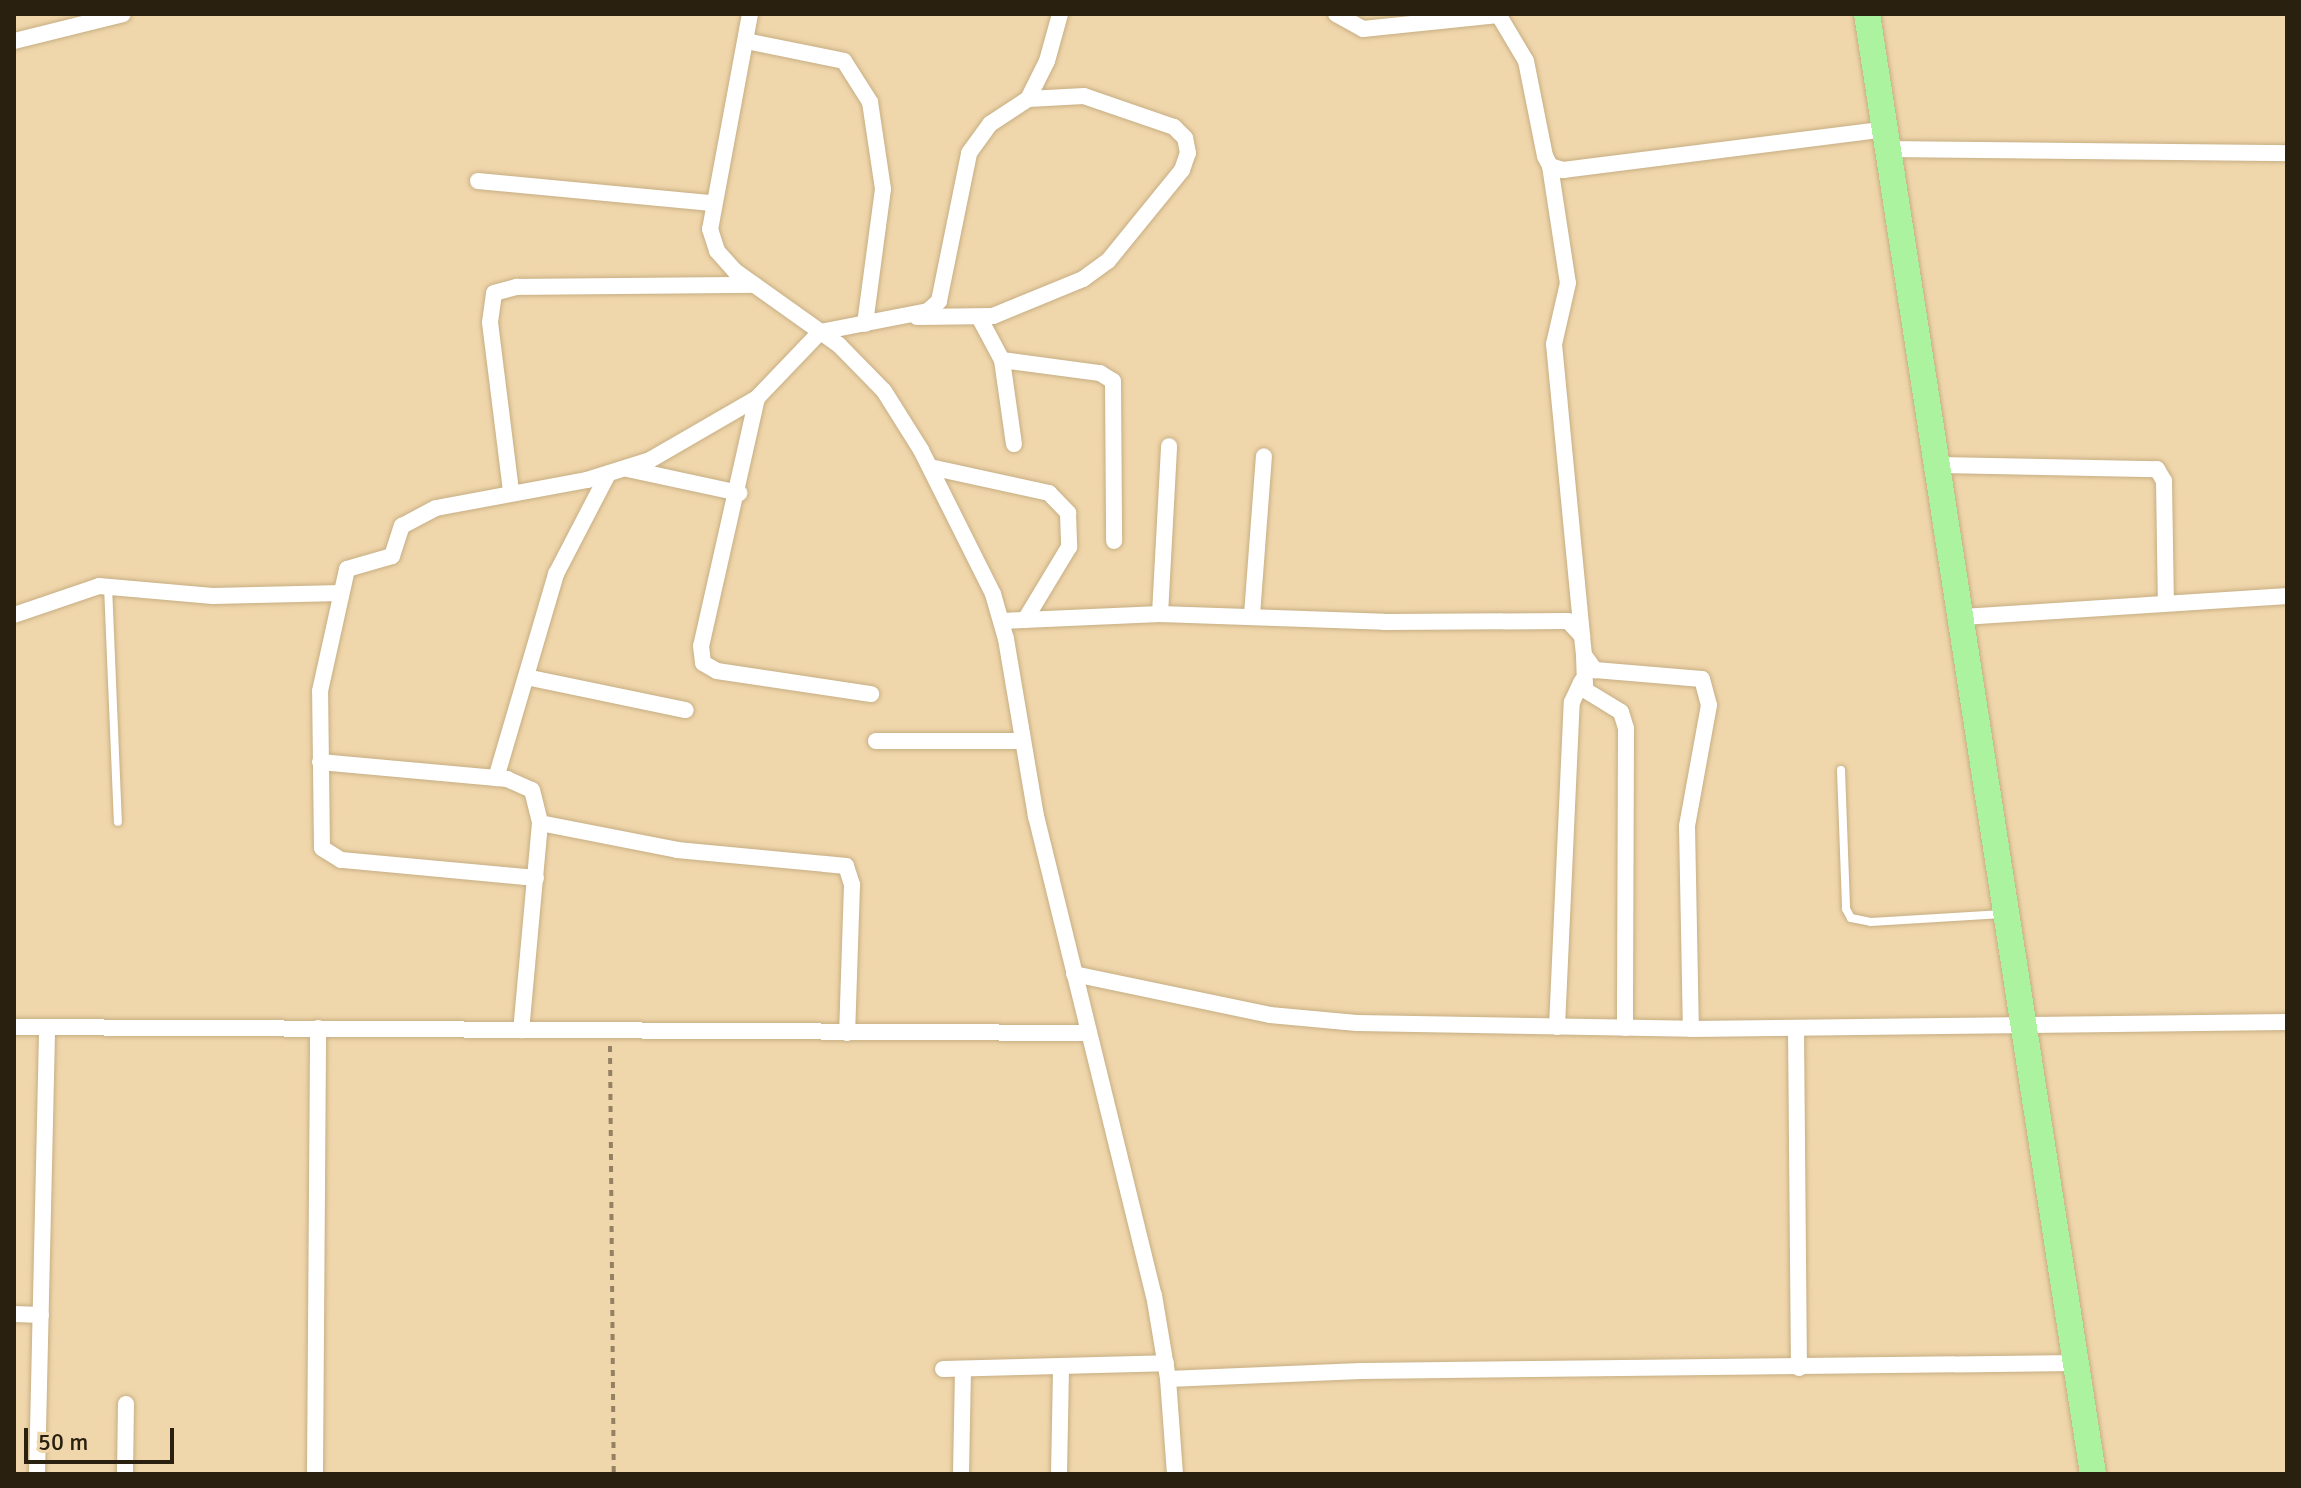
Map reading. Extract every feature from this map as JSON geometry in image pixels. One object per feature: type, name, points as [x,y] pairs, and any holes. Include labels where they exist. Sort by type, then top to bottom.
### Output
[{"type":"highway","points":[[1867,14],[1890,139],[2093,1474]]},
{"type":"street","points":[[14,41],[123,14]]},
{"type":"street","points":[[750,14],[712,203],[710,229],[717,251],[754,285],[863,366],[884,391],[930,467],[979,559],[1001,621],[1021,741],[1167,1371],[1175,1474]]},
{"type":"street","points":[[912,317],[939,301],[964,173],[977,137],[1028,99],[1047,61],[1060,14]]},
{"type":"street","points":[[1336,14],[1363,29],[1498,14],[1526,61],[1550,166],[1568,283],[1554,344],[1584,655],[1582,681],[1572,702],[1557,1027]]},
{"type":"street","points":[[746,41],[844,61],[870,102],[883,189],[865,324]]},
{"type":"street","points":[[536,878],[329,857],[318,835],[320,691],[347,569],[392,556],[402,526],[418,515],[453,502],[628,469],[757,398],[820,332],[912,317],[980,319],[1069,286],[1108,261],[1171,185],[1188,153],[1185,138],[1174,127],[1098,100],[1071,95],[1028,99]]},
{"type":"street","points":[[1550,166],[1577,170],[1890,139],[2287,153]]},
{"type":"street","points":[[478,181],[712,203]]},
{"type":"street","points":[[511,491],[490,322],[494,293],[517,287],[754,285]]},
{"type":"street","points":[[980,319],[1002,360],[1014,444]]},
{"type":"street","points":[[1002,360],[1100,373],[1113,381],[1114,541]]},
{"type":"street","points":[[757,398],[739,493],[701,646],[703,663],[717,671],[871,694]]},
{"type":"street","points":[[1160,614],[1169,446]]},
{"type":"street","points":[[1252,615],[1264,456]]},
{"type":"street","points":[[1940,465],[2157,469],[2164,481],[2166,603]]},
{"type":"street","points":[[930,467],[1049,493],[1068,513],[1069,547],[1025,620]]},
{"type":"street","points":[[628,469],[739,493]]},
{"type":"street","points":[[496,778],[561,560],[608,474]]},
{"type":"street","points":[[14,615],[82,588],[108,586],[213,596],[341,593]]},
{"type":"street","points":[[1963,617],[2287,596]]},
{"type":"street","points":[[1001,621],[1160,614],[1384,622],[1568,621],[1582,636]]},
{"type":"street","points":[[1584,655],[1595,670],[1688,674],[1702,679],[1708,689],[1687,826],[1691,1029]]},
{"type":"street","points":[[526,677],[686,710]]},
{"type":"street","points":[[1582,681],[1590,696],[1625,719],[1625,1028]]},
{"type":"street","points":[[876,741],[1021,741]]},
{"type":"street","points":[[320,762],[496,778],[522,782],[532,790],[540,823],[521,1030]]},
{"type":"street","points":[[540,823],[677,850],[846,866],[852,885],[847,1033]]},
{"type":"street","points":[[1074,974],[1314,1021],[1691,1029],[2287,1022]]},
{"type":"street","points":[[14,1027],[1088,1033]]},
{"type":"street","points":[[37,1474],[47,1027]]},
{"type":"street","points":[[315,1474],[318,1028]]},
{"type":"street","points":[[1796,1028],[1799,1368]]},
{"type":"street","points":[[14,1314],[41,1315]]},
{"type":"street","points":[[943,1369],[1799,1368],[2077,1363]]},
{"type":"street","points":[[1059,1474],[1061,1368]]},
{"type":"street","points":[[961,1474],[963,1371]]},
{"type":"street","points":[[125,1474],[126,1404]]},
{"type":"lane","points":[[108,586],[118,822]]},
{"type":"lane","points":[[1841,770],[1846,909],[1851,918],[1871,922],[2008,914]]},
{"type":"path","points":[[610,1032],[614,1474]]}]
